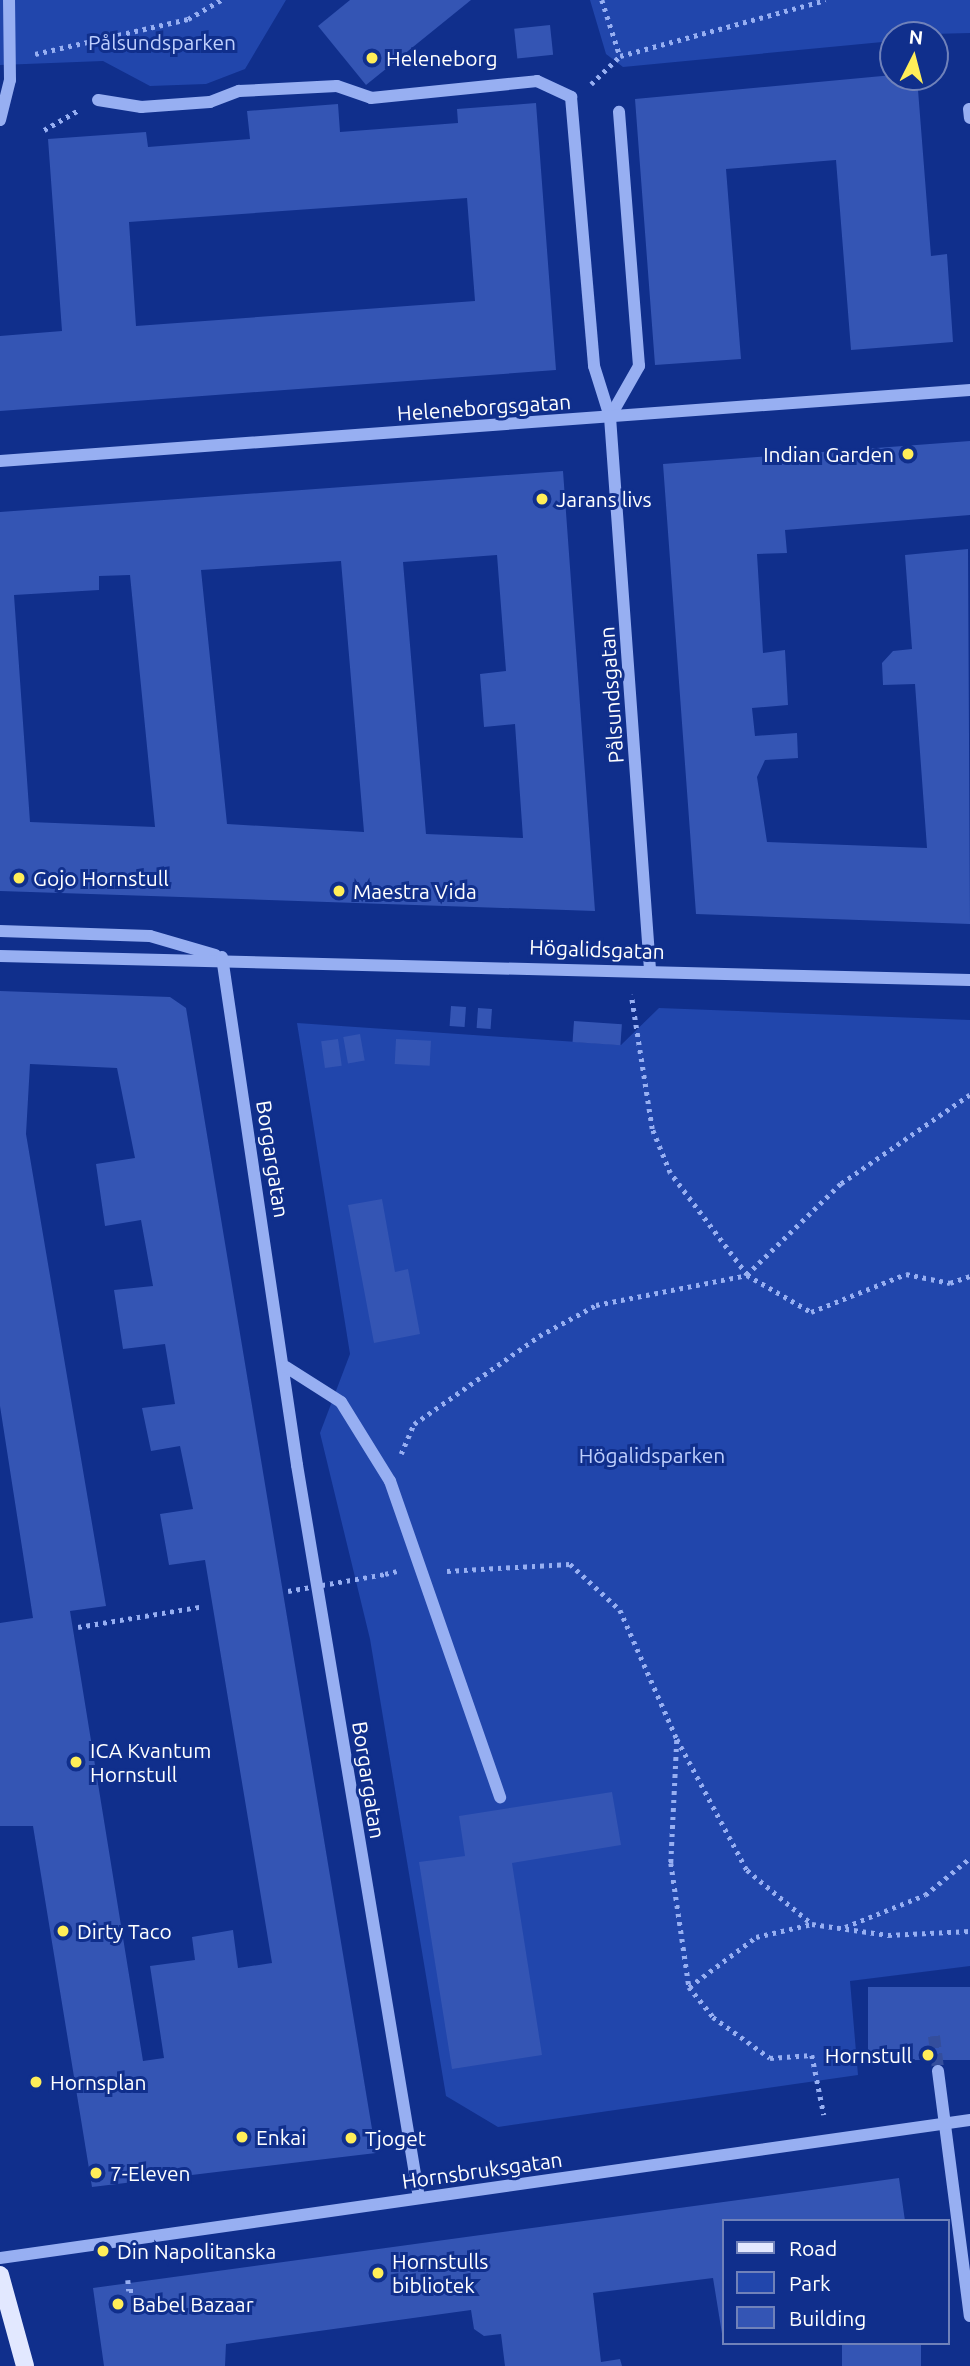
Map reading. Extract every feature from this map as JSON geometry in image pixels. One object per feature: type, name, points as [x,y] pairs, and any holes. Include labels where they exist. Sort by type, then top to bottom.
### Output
[{"type":"main road","points":[[0,2275],[25,2366]]},
{"type":"street","points":[[0,120],[11,57],[9,0]]},
{"type":"street","name":"Pålsundsgatan","points":[[97,100],[141,107],[210,102],[239,91],[337,86],[371,98],[537,81],[571,97],[594,366],[610,417],[650,970]]},
{"type":"street","points":[[969,109],[970,118]]},
{"type":"street","points":[[610,417],[639,366],[619,112]]},
{"type":"street","name":"Heleneborgsgatan","points":[[0,461],[970,390]]},
{"type":"street","name":"Högalidsgatan","points":[[0,931],[150,936],[222,957]]},
{"type":"street","name":"Högalidsgatan","points":[[0,956],[153,963],[222,957],[970,980]]},
{"type":"street","name":"Borgargatan","points":[[222,957],[286,1367],[297,1465],[419,2199]]},
{"type":"street","points":[[286,1367],[341,1402],[390,1481],[422,1566],[500,1797]]},
{"type":"street","points":[[938,2071],[970,2316]]},
{"type":"street","name":"Hornsbruksgatan","points":[[0,2258],[970,2120]]},
{"type":"path","points":[[11,57],[60,52],[188,19],[221,0]]},
{"type":"path","points":[[602,0],[620,56]]},
{"type":"path","points":[[598,80],[620,56],[826,0]]},
{"type":"path","points":[[44,130],[97,100]]},
{"type":"path","points":[[628,969],[637,1060],[652,1129],[670,1173],[747,1275],[811,1312],[906,1275],[950,1283],[970,1276]]},
{"type":"path","points":[[390,1481],[414,1424],[539,1336],[596,1304],[747,1275],[841,1184],[970,1095]]},
{"type":"path","points":[[422,1566],[570,1564],[620,1610],[677,1739],[747,1870],[812,1923]]},
{"type":"path","points":[[288,1591],[385,1574]]},
{"type":"path","points":[[78,1627],[199,1607]]},
{"type":"path","points":[[677,1739],[671,1863],[689,1987],[713,2017],[770,2058],[811,2055],[829,2140]]},
{"type":"path","points":[[844,1927],[925,1895],[970,1858]]},
{"type":"path","points":[[689,1987],[756,1937],[812,1923],[888,1935],[970,1931]]},
{"type":"path","points":[[128,2280],[129,2291],[136,2291]]},
{"type":"green space","name":"Pålsundsparken","points":[[0,0],[286,0],[245,69],[206,84],[150,86],[103,61],[0,65]]},
{"type":"green space","points":[[590,0],[970,0],[970,33],[949,34],[949,21],[879,21],[879,42],[623,67],[606,54]]},
{"type":"green space","name":"Högalidsparken","points":[[659,1008],[970,1020],[970,1966],[850,1981],[858,2075],[498,2127],[446,2096],[370,1639],[320,1433],[350,1354],[297,1023],[621,1045]]},
{"type":"building","name":"Heleneborg","points":[[350,0],[471,0],[366,85],[318,26]]},
{"type":"building","points":[[550,25],[553,55],[517,59],[514,29]]},
{"type":"building","points":[[879,76],[879,91],[918,91],[931,256],[947,254],[953,342],[851,350],[836,160],[726,169],[741,359],[655,365],[635,99]]},
{"type":"building","points":[[536,103],[556,370],[0,411],[0,336],[62,331],[48,139],[146,132],[148,147],[250,139],[247,111],[338,104],[340,132],[458,123],[457,109]],"holes":[[[467,198],[475,301],[136,326],[129,222]]]},
{"type":"building","points":[[970,441],[970,515],[785,530],[787,553],[757,554],[763,653],[785,650],[788,705],[752,708],[755,736],[797,733],[798,758],[765,760],[757,777],[767,842],[927,848],[915,684],[883,685],[882,663],[893,651],[912,649],[905,555],[968,549],[970,924],[696,914],[663,464]]},
{"type":"building","points":[[563,471],[595,911],[0,891],[0,512]],"holes":[[[497,555],[506,671],[480,674],[484,727],[515,724],[523,838],[426,834],[403,562]],[[341,561],[364,832],[227,824],[201,570]],[[130,575],[155,827],[30,822],[14,595],[99,590],[99,576]]]},
{"type":"building","points":[[0,991],[170,997],[186,1008],[376,2153],[92,2187],[33,1826],[0,1826],[0,1623],[33,1618],[0,1406]],"holes":[[[30,1064],[117,1068],[135,1158],[96,1164],[105,1226],[141,1220],[153,1286],[114,1290],[123,1349],[165,1344],[175,1404],[142,1408],[151,1451],[180,1446],[193,1509],[160,1514],[169,1565],[205,1560],[272,1963],[238,1968],[233,1930],[192,1937],[195,1960],[150,1966],[164,2058],[143,2061],[70,1611],[106,1606],[26,1134]]]},
{"type":"building","points":[[451,1006],[466,1007],[465,1027],[450,1026]]},
{"type":"building","points":[[478,1008],[492,1009],[491,1029],[477,1028]]},
{"type":"building","points":[[574,1021],[622,1024],[620,1045],[573,1042]]},
{"type":"building","points":[[360,1034],[365,1061],[348,1064],[343,1037]]},
{"type":"building","points":[[338,1039],[342,1066],[325,1068],[321,1041]]},
{"type":"building","points":[[396,1039],[431,1041],[430,1066],[395,1064]]},
{"type":"building","points":[[382,1199],[395,1272],[408,1269],[420,1334],[374,1343],[348,1205]]},
{"type":"building","points":[[612,1792],[621,1845],[512,1863],[542,2055],[452,2069],[419,1862],[465,1856],[459,1816]]},
{"type":"building","points":[[868,1987],[970,1987],[970,2060],[868,2060]]},
{"type":"building","points":[[899,2178],[905,2219],[722,2219],[722,2334],[713,2278],[593,2293],[601,2362],[620,2359],[622,2366],[505,2366],[501,2334],[484,2336],[474,2329],[471,2310],[226,2344],[225,2366],[104,2366],[93,2288]]},
{"type":"building","points":[[842,2345],[921,2345],[921,2366],[842,2366]]},
{"type":"tunnel","points":[[934,2036],[938,2071]]},
{"type":"place","name":"Heleneborg","points":[[372,58]]},
{"type":"place","name":"Indian Garden","points":[[908,454]]},
{"type":"place","name":"Jarans livs","points":[[542,499]]},
{"type":"place","name":"Gojo Hornstull","points":[[19,878]]},
{"type":"place","name":"Maestra Vida","points":[[339,891]]},
{"type":"place","name":"ICA Kvantum Hornstull","points":[[76,1762]]},
{"type":"place","name":"Dirty Taco","points":[[63,1931]]},
{"type":"place","name":"Hornstull","points":[[928,2055]]},
{"type":"place","name":"Hornsplan","points":[[36,2082]]},
{"type":"place","name":"Enkai","points":[[242,2137]]},
{"type":"place","name":"Tjoget","points":[[351,2138]]},
{"type":"place","name":"7-Eleven","points":[[96,2173]]},
{"type":"place","name":"Din Napolitanska","points":[[103,2251]]},
{"type":"place","name":"Hornstulls bibliotek","points":[[378,2273]]},
{"type":"place","name":"Babel Bazaar","points":[[118,2304]]}]
